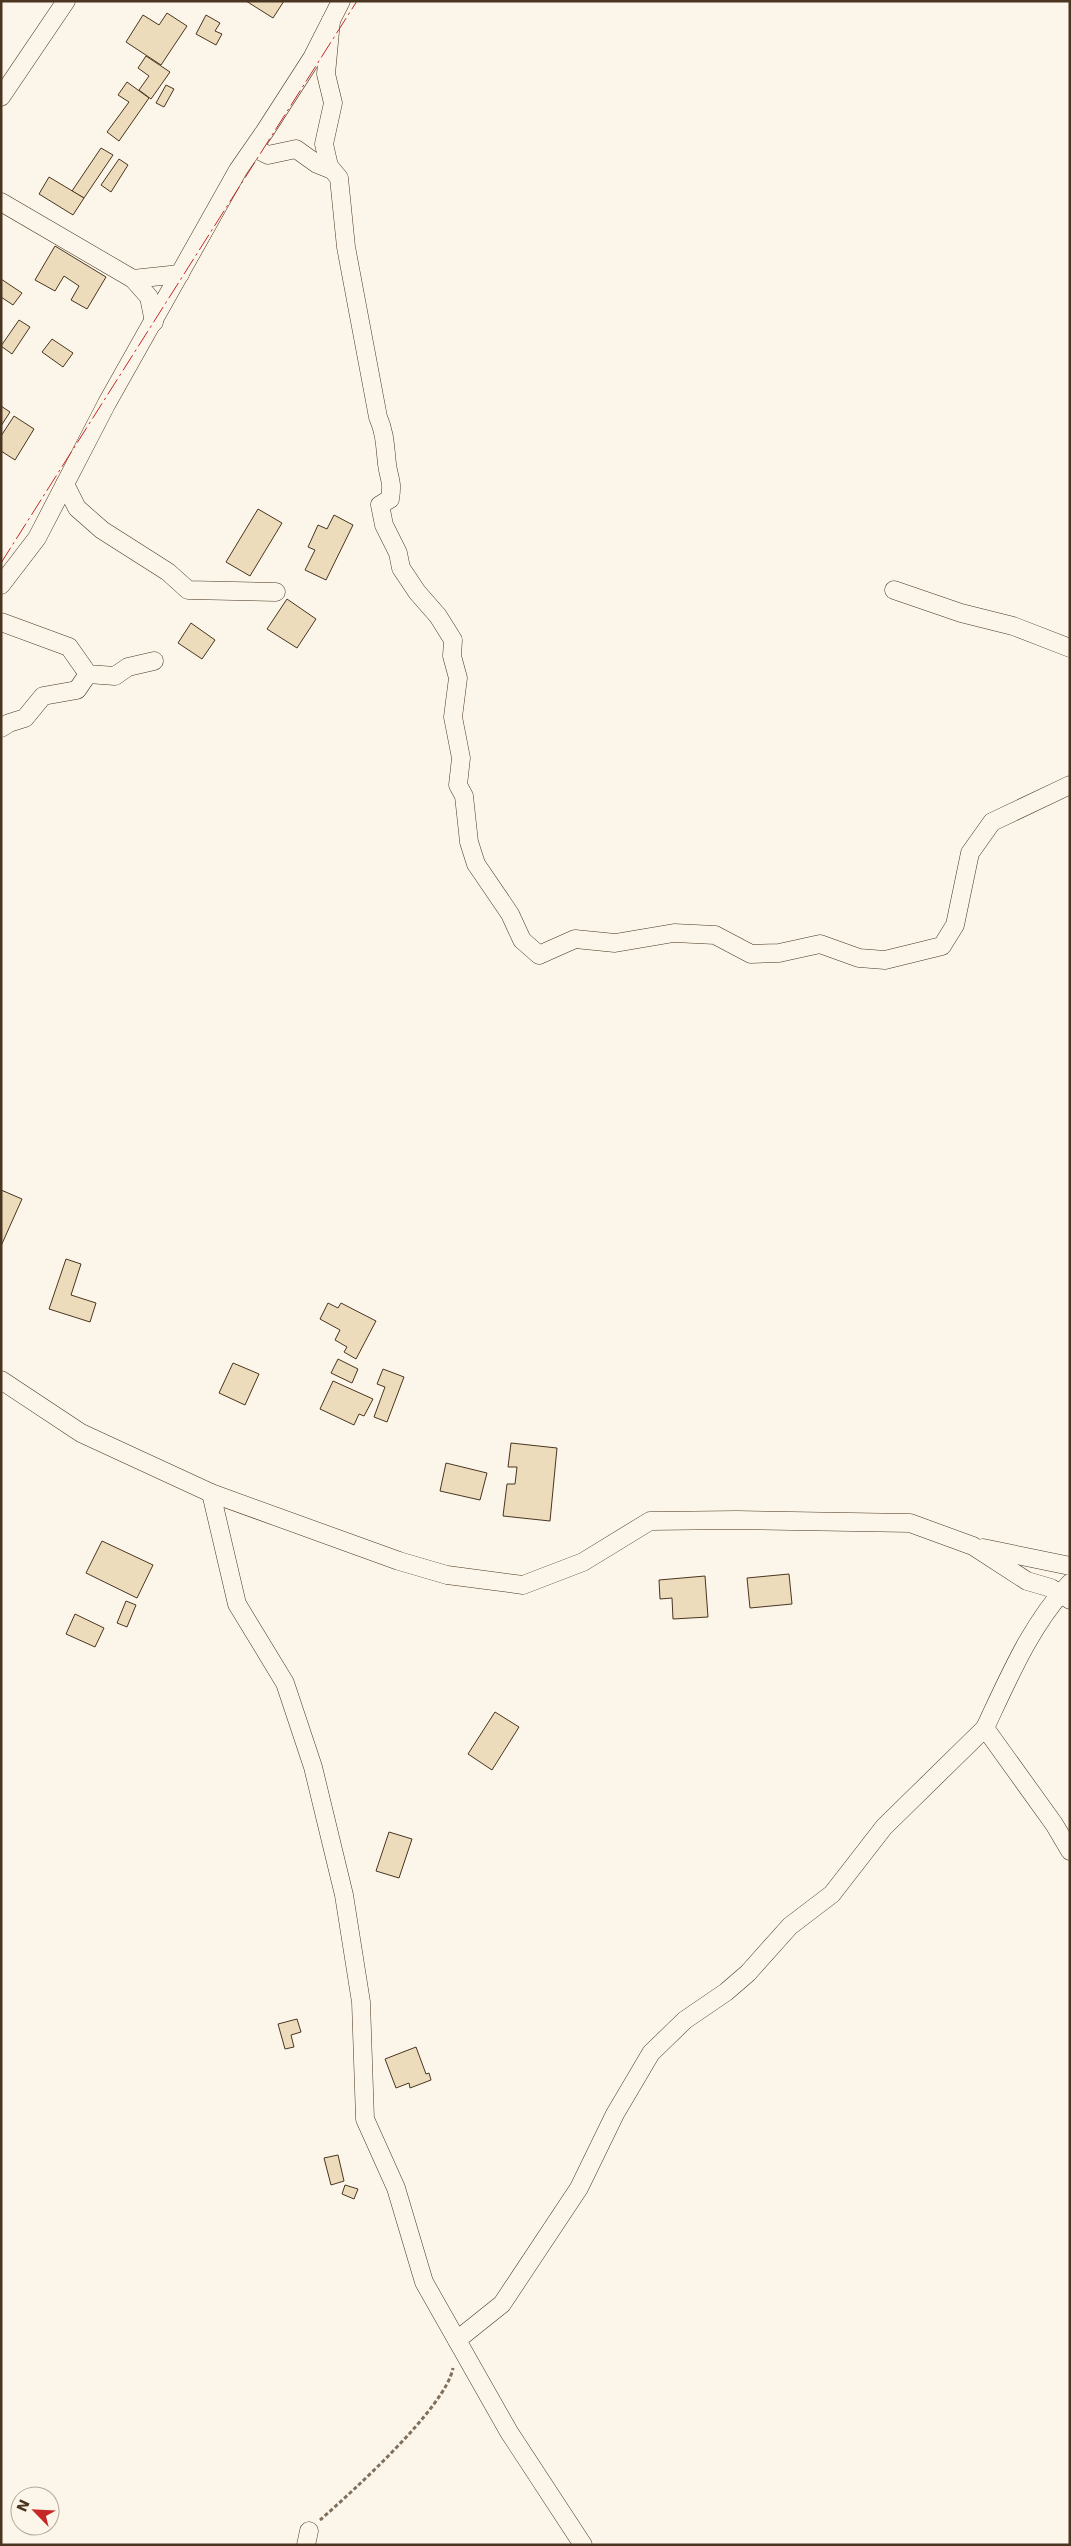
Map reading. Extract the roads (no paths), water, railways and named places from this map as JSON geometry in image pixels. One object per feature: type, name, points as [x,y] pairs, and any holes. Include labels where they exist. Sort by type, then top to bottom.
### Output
[{"type":"street","points":[[1,97],[66,1]]},
{"type":"street","points":[[1,585],[37,538],[107,403],[238,170],[312,58],[340,2]]},
{"type":"street","points":[[331,21],[326,74],[333,103],[324,144],[329,166],[338,178],[346,247],[378,417],[385,434],[387,466],[392,480],[390,498],[380,506],[384,525],[398,553],[401,568],[417,592],[438,616],[453,640],[452,656],[458,678],[453,717],[461,758],[458,785],[464,796],[469,842],[476,864],[510,914],[522,940],[539,955],[575,939],[615,943],[674,933],[715,935],[751,954],[779,953],[820,944],[858,958],[885,960],[942,946],[956,924],[970,853],[992,822],[1070,785]]},
{"type":"street","points":[[254,148],[268,155],[296,149],[317,164],[332,170]]},
{"type":"street","points":[[1,202],[133,279],[149,297],[154,322]]},
{"type":"street","points":[[133,279],[180,274]]},
{"type":"street","points":[[65,484],[77,508],[96,525],[168,572],[188,590],[276,592]]},
{"type":"street","points":[[894,590],[961,614],[1013,626],[1070,648]]},
{"type":"street","points":[[1,622],[68,647],[88,674],[115,676],[128,667],[154,661]]},
{"type":"street","points":[[1,728],[9,722],[25,718],[43,696],[77,690],[88,674]]},
{"type":"street","points":[[1,1380],[81,1432],[211,1493],[399,1561],[447,1575],[523,1585],[583,1562],[650,1521],[737,1520],[910,1523],[973,1546],[1070,1566]]},
{"type":"street","points":[[211,1493],[237,1604],[285,1683],[317,1786],[344,1895],[361,2002],[365,2119],[396,2188],[424,2282],[509,2432],[583,2545]]},
{"type":"street","points":[[457,2340],[502,2304],[579,2188],[615,2114],[651,2053],[685,2020],[726,1992],[748,1974],[790,1926],[832,1894],[884,1827],[985,1728],[1024,1647],[1063,1591],[1027,1581],[973,1546]]},
{"type":"street","points":[[985,1728],[1054,1824],[1070,1851]]}]
